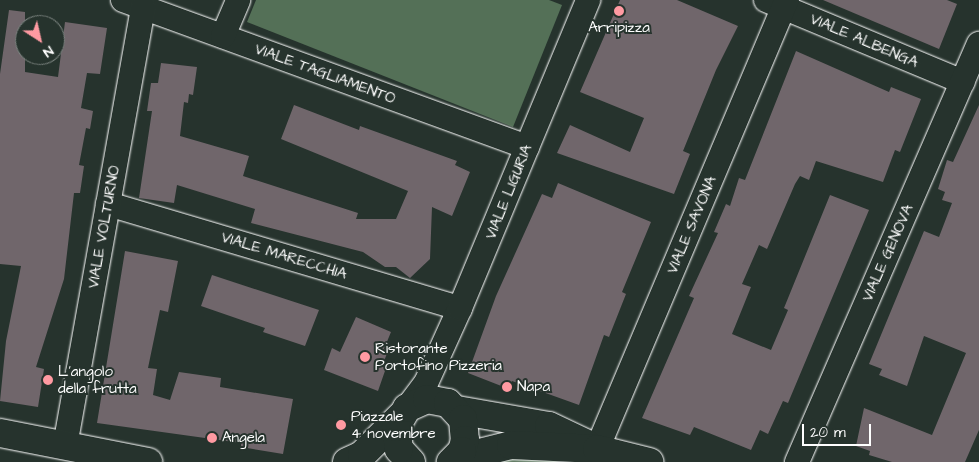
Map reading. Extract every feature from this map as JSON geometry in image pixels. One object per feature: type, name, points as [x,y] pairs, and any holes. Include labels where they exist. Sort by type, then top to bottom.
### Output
[{"type":"street","points":[[222,36],[238,0]]},
{"type":"street","name":"VIALE LIGURIA","points":[[404,413],[426,383],[460,308],[588,0]]},
{"type":"street","name":"VIALE ALBENGA","points":[[779,2],[963,82]]},
{"type":"street","name":"VIALE SAVONA","points":[[597,449],[779,2]]},
{"type":"street","name":"VIALE TAGLIAMENTO","points":[[133,4],[527,147]]},
{"type":"street","name":"VIALE VOLTURNO","points":[[65,446],[108,204],[133,4]]},
{"type":"street","name":"VIALE GENOVA","points":[[797,462],[979,44]]},
{"type":"street","name":"VIALE MARECCHIA","points":[[108,204],[460,308]]},
{"type":"street","points":[[426,383],[452,406],[466,430],[462,451],[453,461]]},
{"type":"street","points":[[347,462],[362,455],[404,413],[427,399],[548,426],[597,449],[648,462]]},
{"type":"street","points":[[404,413],[396,438],[399,449],[411,462]]},
{"type":"street","points":[[0,433],[148,462]]},
{"type":"street","points":[[453,461],[511,445],[597,449]]},
{"type":"green space","points":[[256,0],[549,0],[562,5],[513,127],[247,22]]},
{"type":"green space","points":[[492,454],[551,460],[559,462],[475,462]]},
{"type":"building","points":[[620,0],[677,0],[738,26],[716,70],[683,151],[690,154],[674,194],[557,153],[570,125],[630,152],[644,118],[580,92]]},
{"type":"building","points":[[823,0],[947,0],[957,4],[939,49]]},
{"type":"building","points":[[9,10],[25,12],[25,15],[15,15],[15,65],[25,65],[25,72],[58,77],[60,65],[65,65],[65,22],[107,28],[100,74],[87,73],[81,108],[93,111],[90,129],[86,128],[79,165],[84,166],[80,193],[74,193],[64,279],[36,367],[44,369],[38,407],[0,401],[6,341],[21,266],[0,264],[0,74]]},
{"type":"building","points":[[796,51],[889,92],[891,87],[921,99],[900,152],[895,150],[883,182],[816,161],[809,180],[800,176],[795,184],[767,249],[759,245],[742,284],[751,287],[732,334],[771,350],[788,310],[784,308],[830,195],[869,210],[788,403],[783,401],[768,434],[760,430],[751,450],[694,427],[690,435],[642,418],[694,298],[689,296],[718,233],[714,232],[726,204],[730,206],[739,178],[745,180]]},
{"type":"building","points":[[161,63],[197,67],[193,95],[189,94],[188,103],[184,102],[180,136],[249,156],[243,176],[358,213],[356,219],[396,219],[408,191],[281,139],[294,105],[359,130],[360,126],[457,161],[455,165],[470,172],[452,216],[432,207],[430,259],[410,278],[396,267],[385,267],[363,252],[251,223],[255,209],[177,185],[174,203],[139,198],[152,111],[147,111],[151,83],[158,83]]},
{"type":"building","points":[[979,105],[979,430],[965,462],[892,462],[869,455],[870,451],[856,446],[864,408],[932,435],[966,353],[924,336],[907,386],[879,375],[882,369],[869,364],[924,231],[939,237],[952,203],[942,200],[945,192],[938,189],[947,160],[953,162]]},
{"type":"building","points":[[558,183],[651,222],[622,292],[626,294],[609,337],[604,335],[579,405],[512,381],[509,389],[468,373],[496,296],[542,194],[552,198]]},
{"type":"building","points":[[125,251],[178,261],[168,312],[160,310],[148,368],[157,369],[153,395],[170,400],[179,372],[221,378],[220,387],[293,399],[283,454],[241,447],[241,443],[97,423]]},
{"type":"building","points":[[212,275],[319,310],[305,346],[263,332],[265,328],[201,306]]},
{"type":"building","points":[[356,317],[391,332],[384,349],[388,351],[382,366],[386,368],[378,391],[324,370],[332,348],[340,352]]},
{"type":"place","name":"Arripizza","points":[[619,11]]},
{"type":"place","name":"Ristorante Portofino Pizzeria","points":[[365,357]]},
{"type":"place","name":"L'angolo della frutta","points":[[48,380]]},
{"type":"place","name":"Napa","points":[[507,387]]},
{"type":"place","name":"Piazzale 4 novembre","points":[[341,425]]},
{"type":"place","name":"Angela","points":[[212,438]]}]
